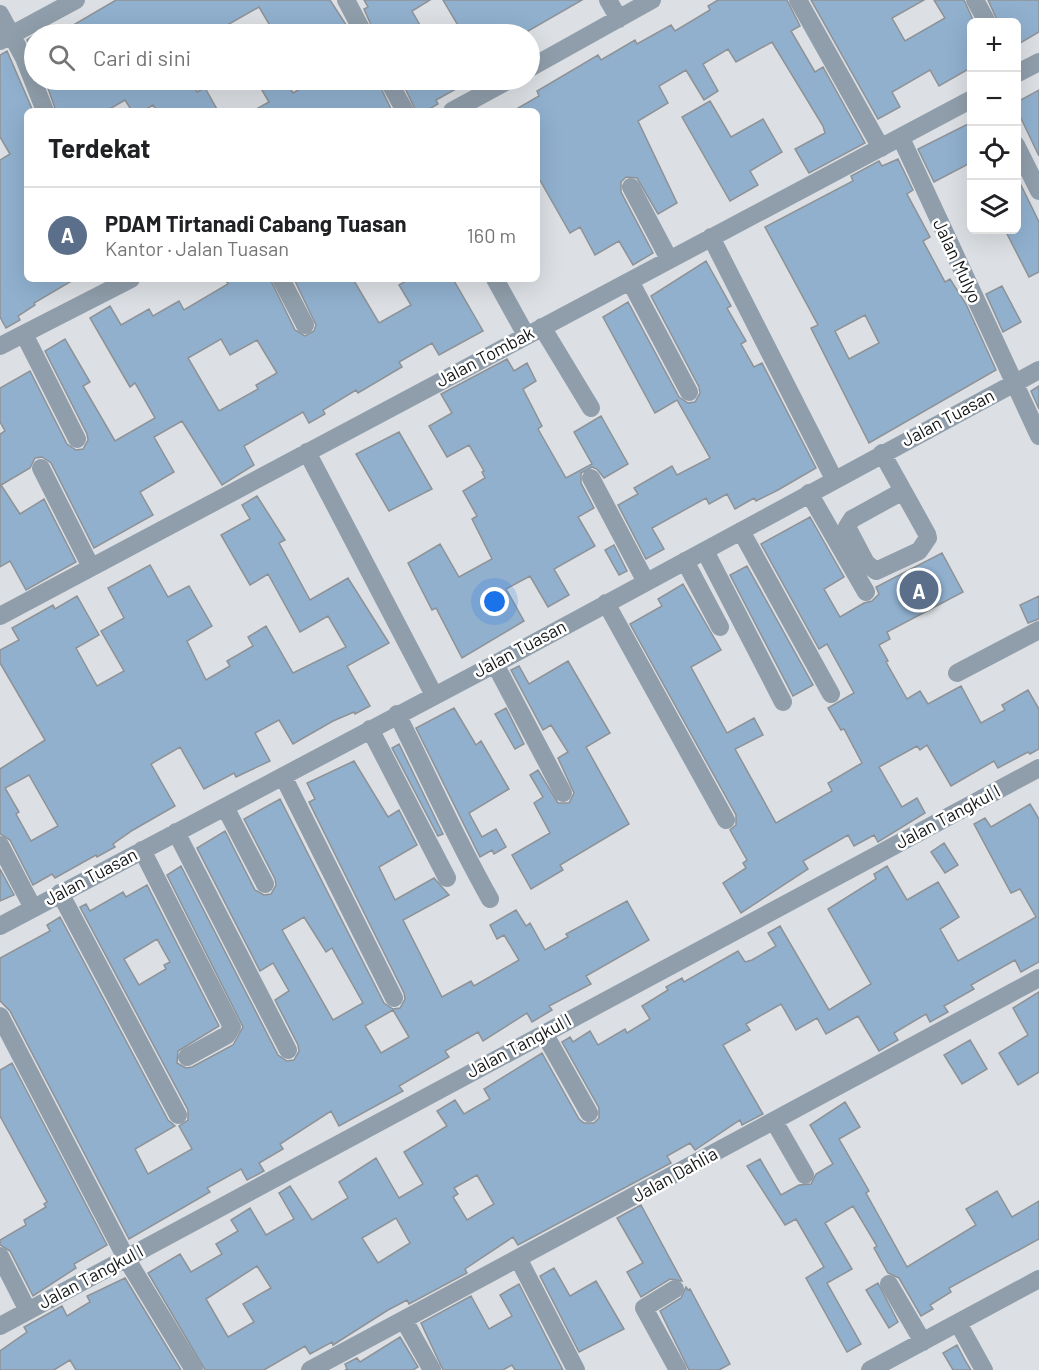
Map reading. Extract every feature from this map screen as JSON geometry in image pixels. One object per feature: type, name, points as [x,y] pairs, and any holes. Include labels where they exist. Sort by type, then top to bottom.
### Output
[{"type":"street","points":[[31,24],[76,0]]},
{"type":"street","points":[[346,0],[359,24]]},
{"type":"street","points":[[608,0],[619,19]]},
{"type":"street","points":[[540,62],[652,0]]},
{"type":"street","points":[[798,0],[881,148]]},
{"type":"street","points":[[975,0],[985,18]]},
{"type":"street","points":[[0,14],[6,37],[24,58]]},
{"type":"street","points":[[6,37],[24,27]]},
{"type":"street","points":[[1021,72],[1039,62]]},
{"type":"street","points":[[37,90],[44,108]]},
{"type":"street","points":[[393,90],[403,108]]},
{"type":"street","points":[[458,108],[491,90]]},
{"type":"street","name":"Jalan Tombak","points":[[0,616],[967,102]]},
{"type":"street","name":"Jalan Mulyo","points":[[901,138],[1039,436]]},
{"type":"street","points":[[1021,153],[1039,191]]},
{"type":"street","points":[[631,187],[669,259]]},
{"type":"street","points":[[711,237],[834,479]]},
{"type":"street","points":[[630,281],[689,392]]},
{"type":"street","points":[[0,346],[125,282]]},
{"type":"street","points":[[283,282],[305,325]]},
{"type":"street","points":[[497,282],[591,408]]},
{"type":"street","points":[[24,334],[77,439]]},
{"type":"street","name":"Jalan Tuasan","points":[[0,926],[495,664],[1039,369]]},
{"type":"street","points":[[307,452],[434,695]]},
{"type":"street","points":[[882,453],[903,490],[927,534],[928,541],[919,551],[876,571],[866,563],[847,527],[852,519],[903,490]]},
{"type":"street","points":[[41,468],[91,567]]},
{"type":"street","points":[[591,478],[646,582]]},
{"type":"street","points":[[809,493],[866,592]]},
{"type":"street","points":[[741,531],[831,694]]},
{"type":"street","points":[[705,551],[783,702]]},
{"type":"street","points":[[685,561],[720,627]]},
{"type":"street","points":[[606,603],[726,820]]},
{"type":"street","points":[[957,673],[1039,630]]},
{"type":"street","points":[[495,664],[563,793]]},
{"type":"street","points":[[397,714],[449,816],[455,837],[490,899]]},
{"type":"street","points":[[370,729],[447,878]]},
{"type":"street","name":"Jalan Tangkul I","points":[[0,1326],[1039,768]]},
{"type":"street","points":[[283,776],[394,998]]},
{"type":"street","points":[[225,807],[265,884]]},
{"type":"street","points":[[176,832],[288,1050]]},
{"type":"street","points":[[0,845],[33,908]]},
{"type":"street","points":[[142,850],[232,1027],[227,1035],[187,1057]]},
{"type":"street","points":[[60,893],[178,1115]]},
{"type":"street","name":"Jalan Dahlia","points":[[310,1370],[339,1362],[404,1320],[1039,978]]},
{"type":"street","points":[[0,1016],[126,1258],[194,1370]]},
{"type":"street","points":[[544,1033],[589,1113]]},
{"type":"street","points":[[774,1121],[805,1175]]},
{"type":"street","points":[[0,1256],[28,1311]]},
{"type":"street","points":[[519,1260],[576,1370]]},
{"type":"street","points":[[870,1370],[1039,1279]]},
{"type":"street","points":[[889,1284],[923,1342]]},
{"type":"street","points":[[675,1289],[644,1308],[678,1370]]},
{"type":"street","points":[[404,1320],[432,1370]]},
{"type":"street","points":[[958,1323],[984,1370]]},
{"type":"building","points":[[116,0],[330,0],[346,24],[269,24],[259,7],[229,24],[75,24]]},
{"type":"building","points":[[364,0],[430,0],[412,11],[419,24],[371,24],[364,9],[368,7]]},
{"type":"building","points":[[443,0],[582,0],[540,24],[457,24]]},
{"type":"building","points":[[718,0],[787,0],[800,26],[791,31],[815,72],[823,67],[865,143],[809,173],[795,149],[825,133],[772,42],[736,62],[728,49],[703,64],[718,91],[704,100],[686,70],[659,86],[668,103],[638,121],[677,203],[658,214],[637,178],[626,177],[621,182],[621,192],[653,253],[633,265],[619,241],[595,255],[580,227],[570,233],[540,180],[540,108],[518,108],[539,96],[537,91],[598,55],[601,60],[635,40],[637,44],[671,25],[675,31],[710,10],[708,6]]},
{"type":"building","points":[[811,0],[924,0],[892,18],[905,41],[945,18],[934,0],[964,0],[972,18],[967,18],[967,70],[939,86],[930,70],[892,92],[900,107],[878,119]]},
{"type":"building","points":[[988,0],[1039,0],[1039,32],[1021,43],[1021,18],[996,18]]},
{"type":"building","points":[[7,51],[32,108],[24,108],[24,282],[70,282],[34,303],[35,305],[18,316],[20,320],[6,328],[0,317],[0,160],[10,154],[0,137],[0,55]]},
{"type":"building","points":[[49,90],[196,90],[197,92],[206,90],[216,108],[155,108],[153,105],[148,108],[130,108],[125,100],[111,108],[55,108]]},
{"type":"building","points":[[262,90],[291,90],[293,93],[298,90],[382,90],[391,108],[258,108],[269,102]]},
{"type":"building","points":[[406,90],[454,90],[436,100],[438,104],[431,108],[415,108]]},
{"type":"building","points":[[1039,90],[1039,156],[1021,118],[1021,100]]},
{"type":"building","points":[[710,101],[731,137],[763,119],[782,152],[750,171],[758,185],[730,201],[682,117]]},
{"type":"building","points":[[967,124],[967,165],[934,182],[918,149]]},
{"type":"building","points":[[898,159],[913,190],[907,194],[930,237],[923,241],[945,282],[950,279],[966,304],[996,370],[869,443],[811,328],[818,325],[765,227],[853,181],[851,176],[879,161],[882,166]],"holes":[[[865,315],[879,343],[849,359],[835,331]]]},
{"type":"building","points":[[1021,185],[1039,222],[1039,272],[1029,277],[1007,234],[1021,234]]},
{"type":"building","points":[[706,261],[731,306],[727,308],[746,341],[741,344],[754,367],[762,363],[816,468],[778,490],[756,501],[754,498],[735,509],[727,494],[709,504],[706,498],[652,528],[664,549],[646,559],[618,505],[638,494],[634,488],[672,466],[677,475],[710,458],[677,400],[655,413],[603,317],[628,302],[679,397],[688,403],[695,402],[700,393],[699,387],[651,296]]},
{"type":"building","points":[[227,282],[271,282],[295,330],[305,336],[314,331],[316,325],[295,282],[355,282],[379,323],[411,305],[399,285],[404,282],[455,282],[483,331],[439,355],[432,343],[399,362],[402,367],[358,393],[356,390],[323,410],[325,414],[309,423],[303,412],[244,446],[254,465],[222,485],[182,421],[154,437],[174,472],[140,492],[153,515],[94,548],[51,463],[42,457],[35,458],[30,468],[1,485],[20,514],[44,499],[76,562],[26,590],[10,561],[0,567],[0,434],[5,431],[0,422],[0,388],[30,371],[67,444],[76,450],[83,449],[88,440],[87,434],[45,351],[65,339],[90,382],[83,386],[115,441],[155,418],[135,383],[130,387],[90,318],[110,306],[121,325],[149,309],[153,316],[179,301],[184,310],[228,284]],"holes":[[[221,339],[230,355],[257,340],[277,373],[256,385],[258,389],[219,411],[188,358]]]},
{"type":"building","points":[[1002,286],[1021,322],[1003,332],[986,294]]},
{"type":"building","points":[[507,359],[514,371],[527,363],[536,381],[523,389],[542,426],[538,429],[566,478],[592,464],[574,432],[601,416],[628,464],[604,478],[597,469],[592,467],[581,473],[581,483],[594,508],[578,517],[595,546],[554,569],[569,595],[548,607],[530,576],[506,589],[524,621],[462,658],[436,608],[432,610],[408,563],[440,544],[459,577],[492,559],[472,519],[477,516],[463,491],[485,478],[482,472],[484,471],[469,445],[447,457],[429,426],[452,413],[441,394]]},
{"type":"building","points":[[1039,386],[1039,409],[1031,391]]},
{"type":"building","points":[[399,432],[432,489],[389,511],[356,454]]},
{"type":"building","points":[[257,496],[285,540],[279,543],[310,600],[348,578],[389,643],[347,666],[370,706],[333,721],[293,744],[279,720],[255,733],[270,761],[236,777],[234,773],[204,789],[180,747],[151,764],[175,806],[133,830],[113,844],[115,847],[55,878],[52,874],[33,885],[10,840],[0,834],[0,769],[45,740],[0,663],[0,650],[19,640],[12,628],[53,605],[55,609],[77,596],[99,635],[76,648],[97,686],[124,671],[101,631],[124,618],[108,588],[150,565],[168,597],[189,586],[212,626],[187,641],[206,680],[230,666],[227,661],[253,646],[248,637],[266,626],[293,673],[346,647],[328,616],[300,632],[268,574],[250,585],[221,535],[250,519],[242,505]],"holes":[[[29,775],[58,826],[31,841],[16,814],[19,812],[5,788]]]},
{"type":"building","points":[[810,517],[844,577],[824,589],[840,617],[872,601],[879,594],[876,587],[942,553],[963,592],[887,632],[890,639],[879,645],[888,661],[886,662],[907,699],[920,691],[928,704],[961,686],[981,723],[1005,710],[1002,705],[1028,690],[1039,709],[1039,749],[1030,754],[1028,752],[998,768],[994,761],[951,786],[927,745],[920,750],[917,746],[879,767],[902,807],[917,798],[925,813],[878,842],[874,835],[854,846],[848,835],[803,861],[808,869],[741,913],[723,883],[746,868],[743,863],[747,860],[730,830],[736,825],[736,815],[630,624],[662,606],[658,599],[683,584],[721,650],[691,667],[727,733],[754,718],[763,735],[735,749],[776,823],[832,791],[828,783],[862,763],[844,729],[841,730],[828,708],[854,693],[827,644],[819,649],[761,544]]},
{"type":"building","points":[[614,545],[627,571],[619,575],[605,550]]},
{"type":"building","points":[[747,566],[813,685],[793,696],[730,575]]},
{"type":"building","points":[[1039,596],[1039,619],[1028,623],[1020,605]]},
{"type":"building","points":[[568,661],[610,733],[586,747],[629,824],[560,865],[563,870],[531,889],[512,855],[550,833],[534,803],[543,797],[530,775],[538,770],[558,803],[569,803],[574,793],[558,758],[568,752],[551,725],[543,730],[511,670],[519,666],[529,684]]},
{"type":"building","points":[[454,708],[476,745],[481,741],[509,789],[469,813],[482,837],[496,829],[506,847],[494,854],[492,850],[480,857],[416,728]]},
{"type":"building","points":[[506,708],[524,744],[515,749],[495,714]]},
{"type":"building","points":[[399,744],[443,834],[438,836],[392,748]]},
{"type":"building","points":[[354,761],[388,817],[399,810],[417,845],[379,867],[395,900],[434,878],[449,895],[403,920],[442,997],[471,981],[474,986],[519,960],[504,935],[497,939],[490,925],[516,910],[526,926],[530,923],[545,950],[568,937],[566,934],[627,901],[649,940],[586,976],[591,984],[549,1006],[552,1010],[532,1022],[527,1013],[483,1041],[478,1032],[445,1051],[449,1057],[399,1086],[403,1091],[339,1126],[331,1111],[280,1144],[283,1149],[259,1163],[264,1171],[247,1180],[241,1169],[207,1188],[210,1192],[129,1239],[10,1011],[0,1001],[0,958],[50,931],[47,925],[60,917],[168,1120],[175,1126],[135,1149],[148,1174],[192,1149],[179,1126],[188,1120],[188,1110],[80,907],[86,904],[90,911],[123,892],[126,897],[147,885],[219,1026],[178,1051],[177,1063],[186,1068],[192,1067],[233,1045],[243,1027],[167,875],[181,866],[278,1055],[287,1061],[294,1060],[299,1051],[298,1045],[275,1000],[289,991],[273,963],[260,971],[197,848],[225,831],[255,890],[264,895],[271,894],[276,885],[275,879],[244,819],[280,799],[384,1003],[393,1009],[400,1008],[405,999],[404,993],[309,802],[315,799],[307,783]],"holes":[[[304,917],[326,952],[332,948],[363,1003],[333,1020],[282,930]],[[157,939],[170,962],[164,965],[166,969],[139,985],[124,959]],[[393,1010],[409,1037],[381,1053],[365,1026]]]},
{"type":"building","points":[[1030,804],[1039,819],[1039,962],[1021,972],[1015,960],[971,985],[974,989],[944,1006],[948,1012],[930,1022],[926,1014],[894,1033],[898,1040],[879,1051],[858,1016],[826,1034],[817,1018],[796,1030],[781,1004],[746,1024],[750,1030],[723,1045],[763,1114],[742,1125],[740,1120],[695,1150],[690,1143],[667,1156],[671,1163],[518,1245],[513,1237],[465,1269],[467,1273],[409,1304],[407,1300],[388,1310],[333,1345],[332,1342],[310,1354],[305,1346],[264,1370],[205,1370],[148,1273],[180,1254],[191,1272],[222,1254],[216,1244],[238,1231],[231,1220],[250,1208],[266,1235],[294,1219],[279,1193],[290,1186],[312,1220],[348,1198],[339,1182],[376,1158],[399,1198],[423,1184],[404,1152],[447,1126],[437,1111],[455,1100],[464,1114],[490,1099],[484,1089],[542,1053],[579,1119],[584,1123],[594,1123],[599,1118],[599,1108],[562,1042],[570,1037],[573,1042],[590,1031],[598,1045],[625,1029],[627,1033],[650,1019],[642,1006],[668,990],[666,987],[682,978],[684,982],[738,951],[745,962],[752,960],[776,946],[768,933],[780,926],[829,1010],[871,984],[828,909],[876,879],[874,874],[887,866],[907,900],[938,882],[959,917],[940,929],[958,961],[1036,917],[1020,889],[1011,893],[974,824],[985,818],[991,827]],"holes":[[[477,1175],[494,1204],[467,1220],[453,1197],[458,1194],[454,1188]],[[396,1218],[410,1243],[378,1263],[362,1238]],[[257,1266],[271,1288],[243,1304],[254,1322],[228,1337],[206,1299]]]},
{"type":"building","points":[[944,843],[958,865],[945,873],[931,852]]},
{"type":"building","points":[[0,869],[14,895],[0,901]]},
{"type":"building","points":[[1039,992],[1039,1072],[1018,1085],[999,1053],[1028,1035],[1013,1008]]},
{"type":"building","points":[[970,1040],[987,1069],[962,1084],[944,1055]]},
{"type":"building","points":[[12,1063],[107,1245],[74,1264],[76,1268],[33,1296],[10,1251],[0,1245],[0,1240],[26,1225],[24,1220],[46,1207],[44,1204],[47,1202],[0,1116],[0,1070]]},
{"type":"building","points":[[845,1102],[860,1127],[839,1139],[869,1191],[866,1193],[907,1267],[976,1225],[966,1209],[997,1191],[1012,1217],[1039,1201],[1039,1239],[949,1288],[951,1292],[930,1305],[933,1309],[921,1316],[899,1278],[888,1273],[874,1248],[877,1246],[853,1206],[825,1223],[852,1269],[827,1283],[861,1344],[847,1352],[806,1278],[824,1267],[796,1219],[785,1225],[747,1166],[760,1159],[781,1195],[799,1185],[811,1184],[816,1174],[833,1164],[810,1125]]},
{"type":"building","points":[[641,1205],[682,1281],[670,1279],[641,1297],[627,1272],[643,1263],[617,1218]]},
{"type":"building","points":[[554,1268],[570,1296],[596,1281],[624,1329],[579,1352],[540,1276]]},
{"type":"building","points":[[125,1278],[181,1370],[76,1370],[70,1360],[54,1370],[0,1370],[0,1351],[27,1332],[24,1327],[62,1306],[67,1316],[90,1302],[87,1296]]},
{"type":"building","points":[[878,1283],[898,1322],[889,1328],[866,1290]]},
{"type":"building","points":[[519,1284],[563,1370],[515,1370],[512,1365],[503,1370],[443,1370],[421,1323],[471,1296],[489,1329],[512,1316],[500,1295]]},
{"type":"building","points":[[686,1287],[690,1289],[730,1364],[719,1370],[689,1370],[660,1311],[681,1298]]},
{"type":"building","points":[[400,1337],[418,1367],[413,1370],[345,1370],[347,1369],[345,1364],[357,1358],[360,1362]]},
{"type":"building","points":[[957,1345],[971,1370],[953,1370],[943,1353]]},
{"type":"place","name":"PDAM Tirtanadi Cabang Tuasan","points":[[919,590]]}]
